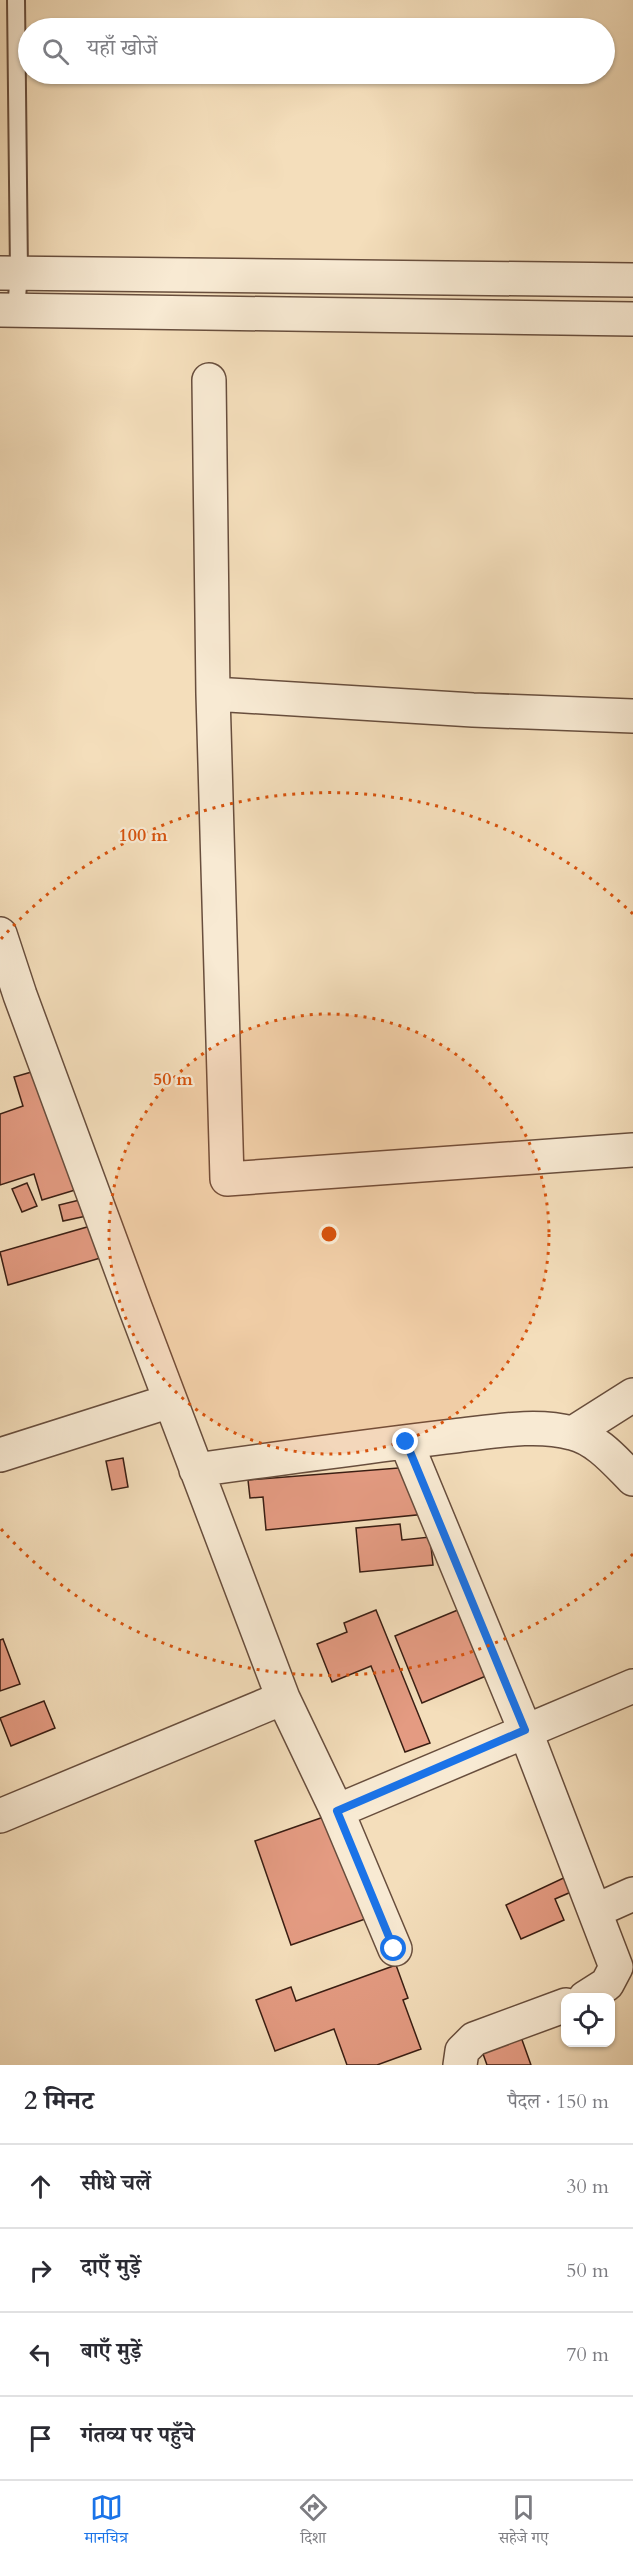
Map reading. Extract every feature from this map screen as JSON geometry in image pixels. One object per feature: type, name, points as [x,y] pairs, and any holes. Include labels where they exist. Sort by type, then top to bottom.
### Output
[{"type":"street","points":[[10,273],[633,280]]},
{"type":"street","points":[[8,310],[633,319]]},
{"type":"street","points":[[209,380],[213,694],[227,1179],[633,1150]]},
{"type":"street","points":[[213,694],[461,709],[633,716]]},
{"type":"street","points":[[0,934],[10,998],[170,1401],[283,1698],[337,1811],[394,1949]]},
{"type":"street","points":[[573,1433],[633,1395]]},
{"type":"street","points":[[0,1455],[170,1401]]},
{"type":"street","points":[[196,1470],[512,1430],[573,1433],[602,1449],[633,1479]]},
{"type":"street","points":[[406,1442],[525,1730],[616,1966],[607,1984],[593,1993]]},
{"type":"street","points":[[337,1811],[633,1686]]},
{"type":"street","points":[[0,1816],[283,1698]]},
{"type":"street","points":[[595,1911],[633,1894]]},
{"type":"street","points":[[460,2065],[462,2052],[474,2039],[561,2007]]},
{"type":"lane","points":[[8,310],[16,0]]},
{"type":"building","points":[[42,1069],[85,1187],[42,1200],[34,1174],[0,1185],[0,1114],[23,1106],[14,1077]]},
{"type":"building","points":[[27,1183],[37,1206],[22,1212],[12,1189]]},
{"type":"building","points":[[92,1197],[96,1214],[63,1221],[59,1205]]},
{"type":"building","points":[[101,1223],[114,1254],[8,1285],[0,1252]]},
{"type":"building","points":[[123,1458],[128,1487],[112,1490],[106,1461]]},
{"type":"building","points":[[411,1467],[426,1514],[266,1530],[263,1497],[250,1498],[248,1480]]},
{"type":"building","points":[[400,1524],[402,1540],[430,1537],[433,1565],[360,1572],[356,1528]]},
{"type":"building","points":[[465,1607],[493,1673],[422,1703],[395,1636]]},
{"type":"building","points":[[376,1610],[430,1743],[405,1752],[371,1666],[332,1682],[317,1644],[347,1632],[344,1623]]},
{"type":"building","points":[[3,1639],[20,1684],[0,1691],[0,1640]]},
{"type":"building","points":[[44,1701],[55,1728],[11,1746],[0,1718]]},
{"type":"building","points":[[335,1813],[368,1918],[291,1945],[255,1841]]},
{"type":"building","points":[[572,1874],[578,1889],[555,1899],[564,1920],[521,1939],[506,1905]]},
{"type":"building","points":[[396,1965],[408,1998],[403,2000],[421,2049],[377,2065],[347,2065],[334,2029],[275,2051],[256,2000],[291,1987],[296,2001]]},
{"type":"building","points":[[521,2037],[531,2065],[487,2065],[482,2051]]},
{"type":"route","points":[[394,1949],[337,1811],[525,1730],[406,1442]]}]
